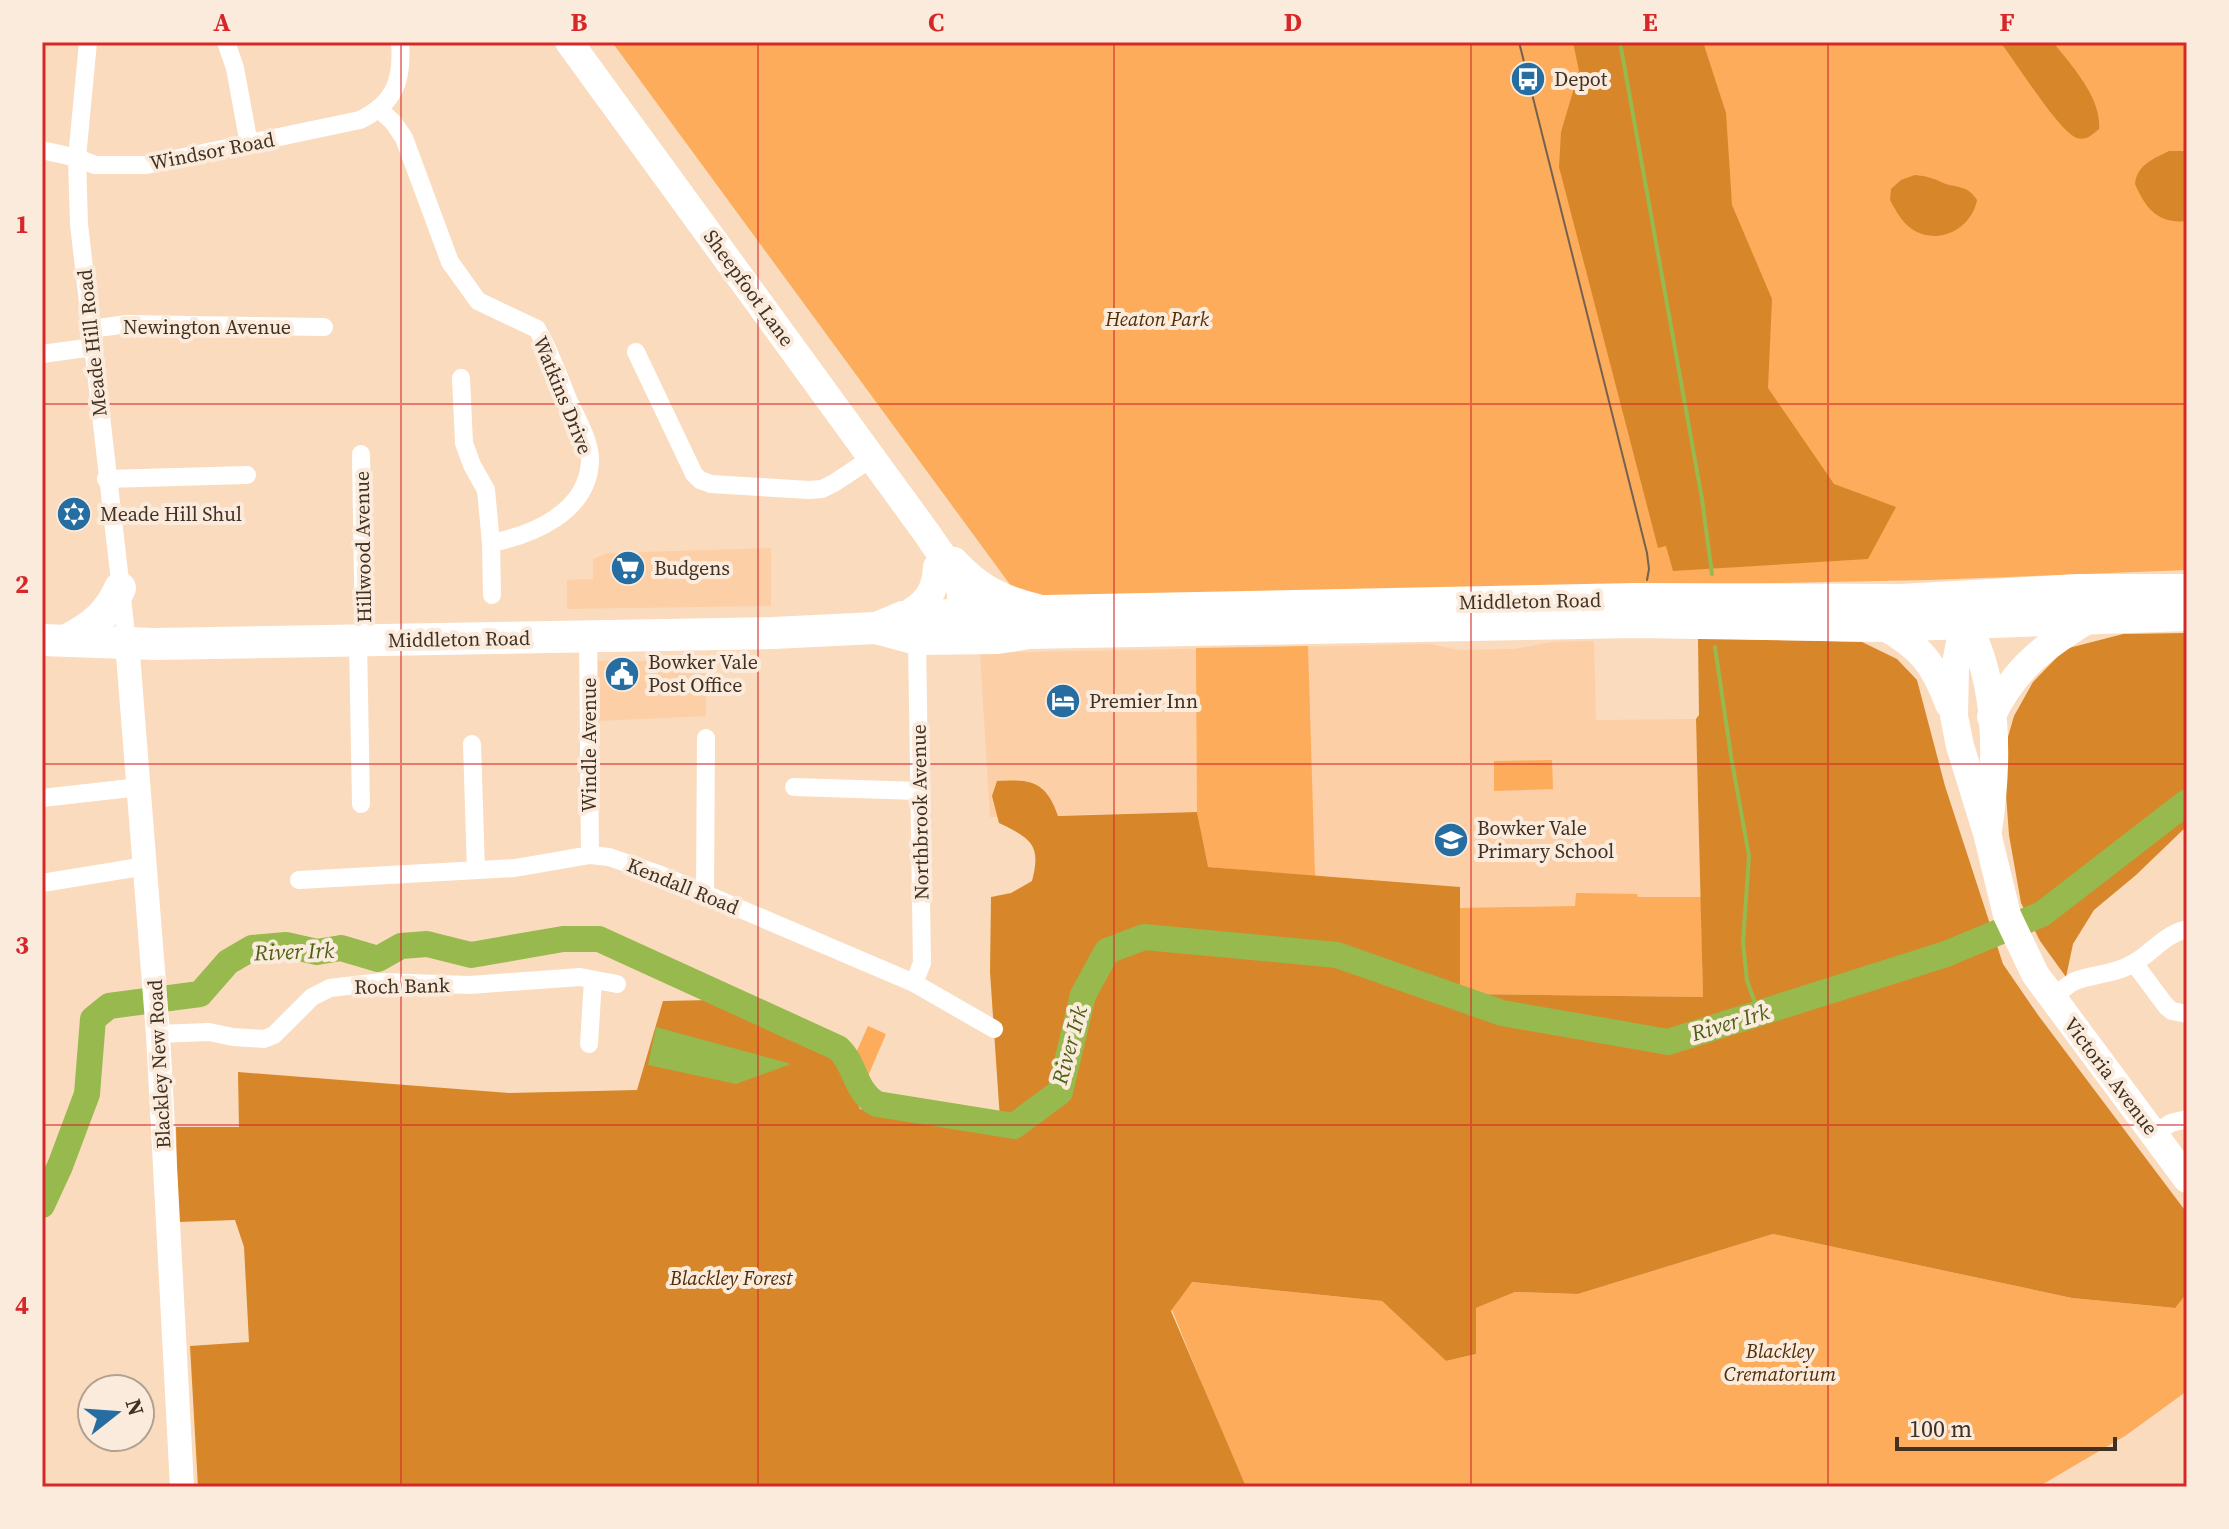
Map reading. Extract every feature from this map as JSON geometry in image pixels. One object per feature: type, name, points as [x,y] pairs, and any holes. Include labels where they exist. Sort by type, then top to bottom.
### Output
[{"type":"highway","points":[[54,640],[81,633],[103,616],[120,588]]},
{"type":"highway","name":"Middleton Road","points":[[54,640],[361,641],[588,636],[972,624],[1009,626],[1170,608],[1634,599],[1902,600],[2079,590],[2187,590]]},
{"type":"highway","points":[[1170,608],[1188,622],[1192,630]]},
{"type":"highway","name":"Middleton Road","points":[[1037,622],[1192,630],[1635,622],[1883,626],[2187,615]]},
{"type":"main road","name":"Sheepfoot Lane","points":[[569,42],[928,535],[960,587],[963,603],[918,627]]},
{"type":"main road","name":"Sheepfoot Lane","points":[[918,627],[948,599],[928,535]]},
{"type":"main road","name":"Sheepfoot Lane","points":[[928,535],[977,584],[1016,603],[1037,622]]},
{"type":"main road","points":[[918,627],[935,588],[937,567]]},
{"type":"main road","points":[[1954,716],[1956,658],[1967,624],[2021,593]]},
{"type":"main road","points":[[1902,600],[1956,617],[1967,624],[1975,639],[1986,673],[1991,717],[1994,793],[1987,833]]},
{"type":"main road","points":[[1991,717],[2008,686],[2029,661],[2092,617]]},
{"type":"main road","points":[[1883,626],[1906,639],[1923,655],[1941,683],[1954,716],[1971,787],[1987,833]]},
{"type":"main road","name":"Victoria Avenue","points":[[1987,833],[2007,915],[2035,974],[2187,1179]]},
{"type":"street","name":"Meade Hill Road","points":[[88,42],[77,158],[79,224],[127,642]]},
{"type":"street","points":[[226,42],[235,68],[249,144]]},
{"type":"street","points":[[380,110],[401,72],[400,42]]},
{"type":"street","name":"Windsor Road","points":[[42,150],[95,165],[146,165],[360,120],[380,110]]},
{"type":"street","name":"Watkins Drive","points":[[380,110],[404,138],[450,262],[478,301],[537,329],[585,441],[590,461],[577,496],[567,508],[541,528],[521,537],[491,543]]},
{"type":"street","name":"Newington Avenue","points":[[42,354],[127,324],[324,327]]},
{"type":"street","points":[[636,352],[694,474],[700,480],[722,486],[822,489],[872,458]]},
{"type":"street","points":[[461,378],[464,443],[486,490],[492,595]]},
{"type":"street","name":"Hillwood Avenue","points":[[361,454],[361,804]]},
{"type":"street","points":[[106,479],[247,475]]},
{"type":"street","name":"Northbrook Avenue","points":[[914,983],[922,963],[918,627]]},
{"type":"street","name":"Windle Avenue","points":[[588,636],[590,855]]},
{"type":"street","name":"Blackley New Road","points":[[127,642],[158,1024],[182,1487]]},
{"type":"street","points":[[705,894],[706,738]]},
{"type":"street","points":[[472,744],[476,870]]},
{"type":"street","points":[[42,798],[140,787]]},
{"type":"street","points":[[794,787],[920,791]]},
{"type":"street","name":"Kendall Road","points":[[299,880],[515,868],[590,855],[628,863],[914,983],[994,1029]]},
{"type":"street","points":[[42,883],[146,866]]},
{"type":"street","points":[[2052,997],[2073,982],[2124,969],[2158,943],[2187,929]]},
{"type":"street","points":[[2134,963],[2166,1006],[2172,1011],[2187,1014]]},
{"type":"street","name":"Roch Bank","points":[[158,1024],[264,1039],[274,1035],[312,997],[330,988],[381,982],[470,985],[580,977],[617,984]]},
{"type":"street","points":[[589,1044],[593,980]]},
{"type":"street","points":[[2153,1134],[2171,1123],[2187,1119]]},
{"type":"shaded area","points":[[771,548],[771,606],[567,609],[567,580],[593,579],[593,559],[608,553]]},
{"type":"shaded area","name":"Bowker Vale Primary School","points":[[1594,641],[1596,720],[1696,719],[1703,997],[1459,994],[1460,887],[1207,867],[1197,812],[990,817],[980,653],[1429,644],[1459,650],[1514,649],[1552,642]]},
{"type":"shaded area","points":[[598,661],[706,661],[706,716],[598,721]]},
{"type":"shaded area","points":[[656,1027],[791,1064],[736,1084],[648,1065]]},
{"type":"green space","name":"Heaton Park","points":[[612,42],[2187,42],[2187,570],[1929,580],[1048,597],[1014,590]]},
{"type":"green space","points":[[1573,42],[1703,42],[1726,113],[1732,205],[1772,299],[1768,388],[1834,484],[1896,507],[1868,559],[1673,571],[1666,546],[1658,548],[1559,167],[1561,132],[1579,71]]},
{"type":"green space","points":[[2000,42],[2053,42],[2091,94],[2099,117],[2099,129],[2083,139],[2069,133]]},
{"type":"green space","points":[[2169,151],[2187,151],[2187,221],[2168,220],[2154,213],[2135,184],[2142,167]]},
{"type":"green space","points":[[1915,175],[1969,191],[1977,200],[1973,211],[1959,228],[1940,236],[1929,236],[1908,226],[1900,217],[1890,200],[1891,189],[1901,180]]},
{"type":"green space","points":[[2187,633],[2187,826],[2094,910],[2073,944],[2066,977],[2040,941],[2021,903],[2009,835],[2003,754],[2014,716],[2033,682],[2065,649],[2123,634]]},
{"type":"green space","name":"Blackley Forest","points":[[1698,638],[1862,642],[1897,659],[1917,680],[1945,786],[2003,964],[2187,1213],[2187,1293],[2175,1308],[2072,1298],[1773,1234],[1578,1294],[1515,1292],[1476,1308],[1476,1354],[1446,1361],[1382,1301],[1192,1282],[1171,1311],[1246,1487],[198,1487],[190,1346],[249,1342],[244,1247],[235,1220],[178,1222],[176,1127],[239,1127],[238,1072],[509,1093],[637,1090],[663,1001],[711,1000],[839,1059],[860,1109],[1001,1134],[990,972],[991,897],[1011,893],[1032,881],[1035,858],[1026,838],[999,823],[992,796],[997,781],[1036,785],[1048,795],[1058,816],[1197,812],[1208,867],[1460,887],[1460,994],[1703,997],[1696,719],[1699,715]]},
{"type":"green space","points":[[1308,646],[1315,876],[1207,867],[1197,812],[1196,648]]},
{"type":"green space","points":[[1552,760],[1553,789],[1494,791],[1494,761]]},
{"type":"green space","points":[[1576,893],[1701,897],[1703,997],[1459,994],[1460,908],[1575,906]]},
{"type":"green space","points":[[868,1026],[886,1034],[868,1076],[855,1055]]},
{"type":"green space","name":"Blackley Crematorium","points":[[1773,1234],[2072,1298],[2174,1308],[2187,1293],[2187,1391],[2125,1436],[2038,1487],[1247,1487],[1242,1482],[1172,1310],[1191,1282],[1382,1301],[1446,1361],[1476,1354],[1476,1308],[1515,1292],[1578,1294]]},
{"type":"waterway","points":[[1620,42],[1702,499],[1712,574]]},
{"type":"waterway","points":[[1715,647],[1749,856],[1743,942],[1747,981],[1759,1013]]},
{"type":"waterway","name":"River Irk","points":[[42,1205],[87,1094],[93,1019],[109,1006],[200,994],[228,962],[252,948],[286,945],[317,952],[341,948],[378,959],[401,946],[427,944],[471,955],[563,939],[599,939],[838,1048],[859,1085],[877,1104],[1014,1126],[1060,1092],[1083,995],[1107,951],[1144,937],[1337,955],[1502,1013],[1668,1042],[1946,954],[2042,914],[2187,802]]},
{"type":"tram line","points":[[1519,42],[1647,553],[1647,580]]},
{"type":"place","name":"Depot","points":[[1528,79]]},
{"type":"place","name":"Meade Hill Shul","points":[[74,514]]},
{"type":"place","name":"Budgens","points":[[628,568]]},
{"type":"place","name":"Bowker Vale Post Office","points":[[622,674]]},
{"type":"place","name":"Premier Inn","points":[[1063,701]]},
{"type":"place","name":"Bowker Vale Primary School","points":[[1451,840]]}]
